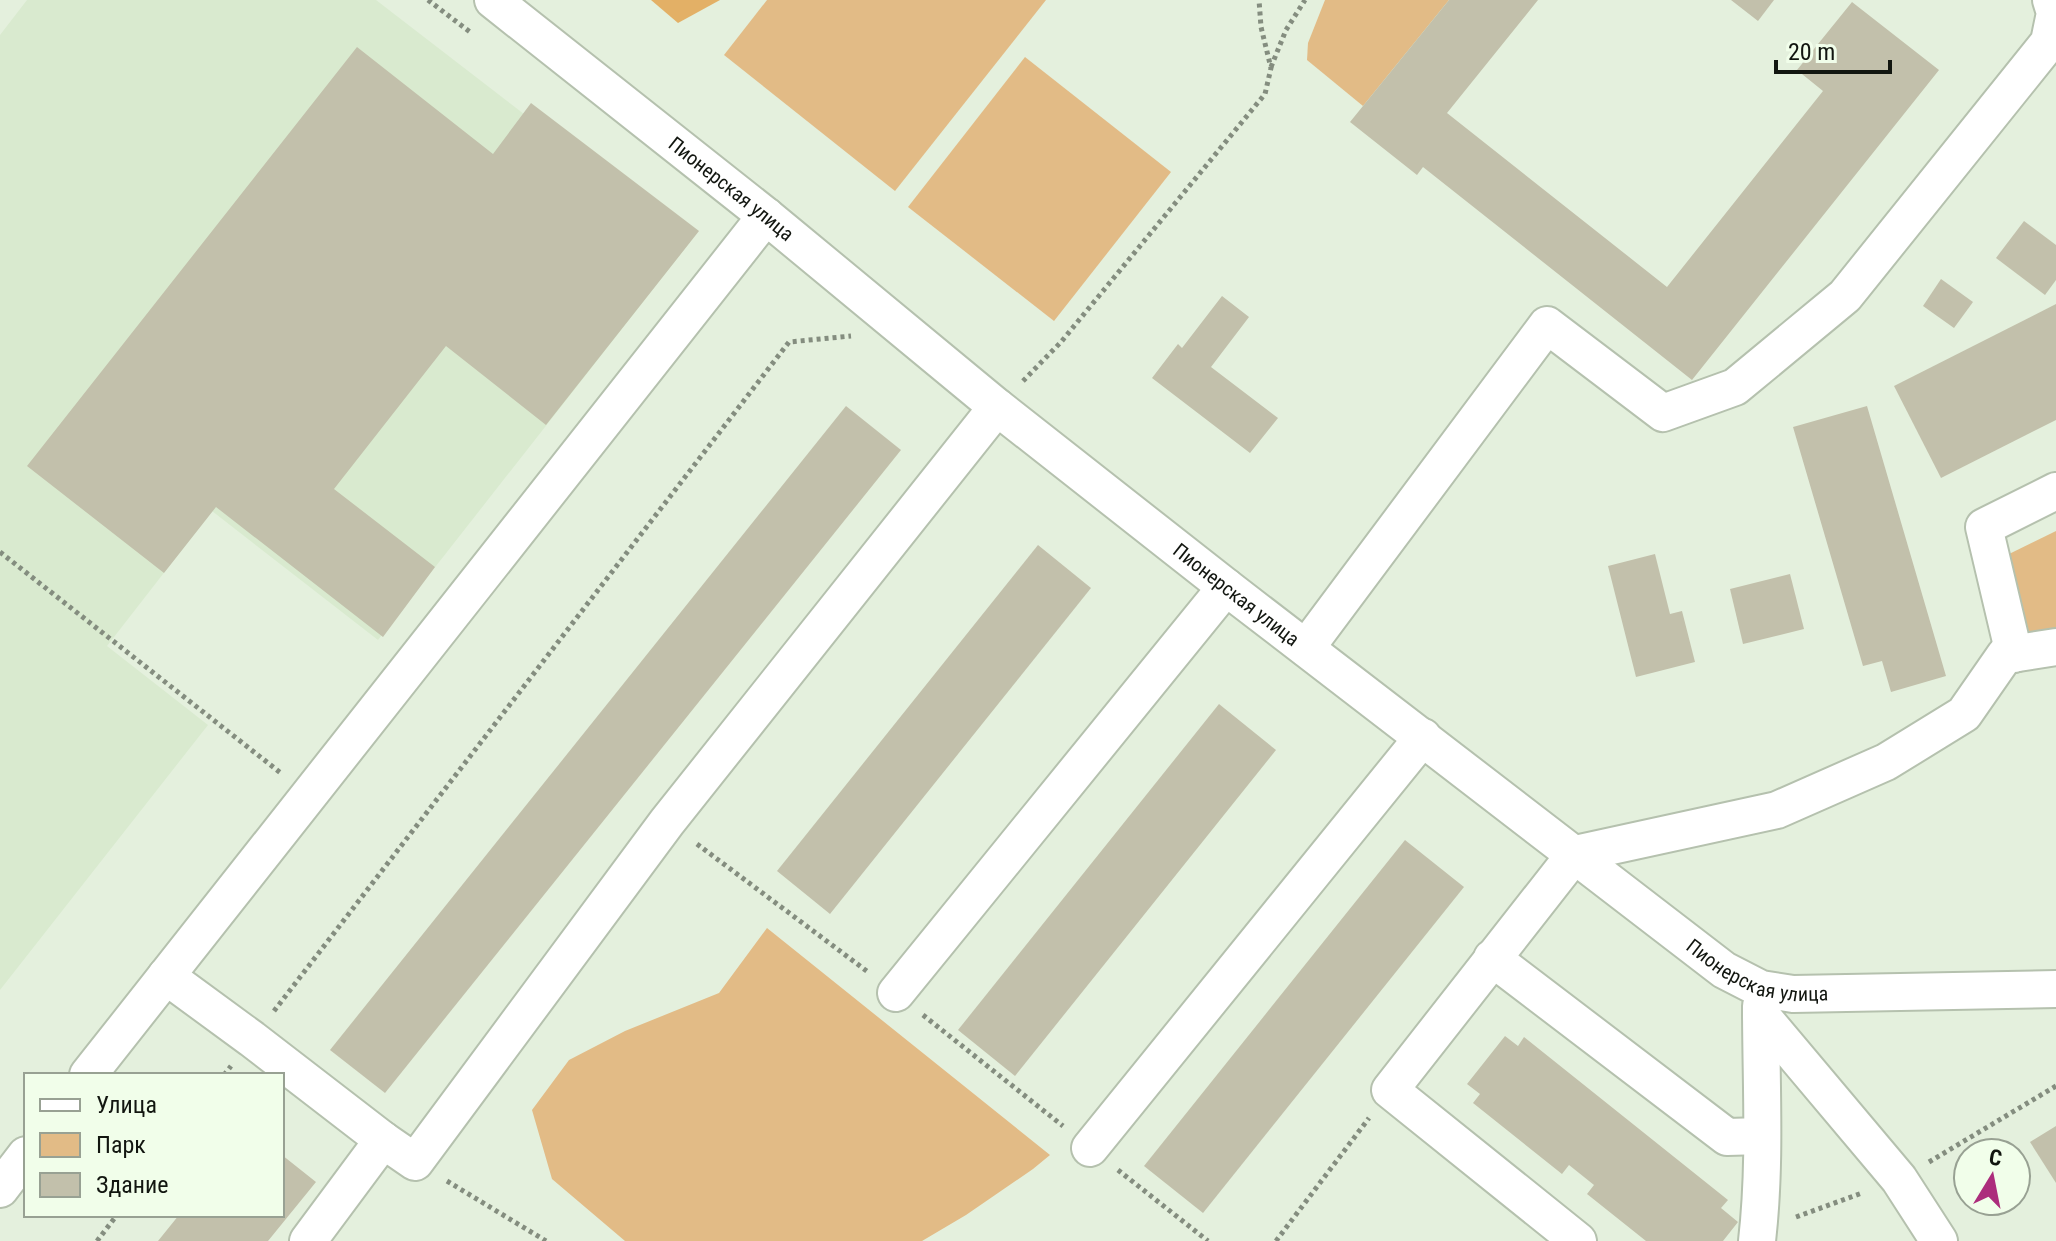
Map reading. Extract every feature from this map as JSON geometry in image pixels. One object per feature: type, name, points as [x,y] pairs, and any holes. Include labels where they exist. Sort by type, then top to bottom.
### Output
[{"type":"street","name":"Пионерская улица","points":[[493,0],[766,216],[997,407],[1724,970],[1761,1002],[1793,994],[2056,989]]},
{"type":"street","points":[[1306,648],[1547,325],[1663,413],[1735,387],[1845,296],[2049,42],[2055,13],[2051,0]]},
{"type":"street","points":[[90,1073],[766,216]]},
{"type":"street","points":[[166,976],[415,1162],[667,822],[997,407]]},
{"type":"street","points":[[2014,654],[1984,527],[2056,491]]},
{"type":"street","points":[[896,993],[1226,587]]},
{"type":"street","points":[[1578,1241],[1390,1090],[1575,854],[1777,810],[1886,762],[1964,714],[2005,655],[2056,647]]},
{"type":"street","points":[[1090,1148],[1423,737]]},
{"type":"street","points":[[1492,958],[1727,1137],[1762,1136]]},
{"type":"street","points":[[1757,1236],[1762,1136],[1761,1002]]},
{"type":"street","points":[[1761,1002],[1899,1179],[1939,1241]]},
{"type":"street","points":[[308,1241],[383,1140]]},
{"type":"street","points":[[0,1189],[24,1158]]},
{"type":"path","points":[[1259,0],[1261,27],[1271,68]]},
{"type":"path","points":[[997,407],[1061,342],[1265,94],[1271,68],[1286,30],[1305,0]]},
{"type":"path","points":[[252,1039],[789,342],[860,335]]},
{"type":"path","points":[[0,552],[308,795]]},
{"type":"path","points":[[667,822],[896,993],[1208,1241]]},
{"type":"path","points":[[1757,1236],[1899,1179],[2056,1086]]},
{"type":"path","points":[[1276,1241],[1390,1090]]},
{"type":"path","points":[[415,1162],[546,1241]]},
{"type":"path","points":[[97,1241],[115,1217]]},
{"type":"shaded area","points":[[27,0],[376,0],[690,242],[378,640],[212,511],[107,646],[208,725],[0,990],[0,35]]},
{"type":"shaded area","points":[[651,0],[720,0],[678,23]]},
{"type":"green space","points":[[767,0],[1046,0],[895,191],[724,55]]},
{"type":"green space","points":[[1325,0],[1449,0],[1363,106],[1307,60],[1308,43]]},
{"type":"green space","points":[[1025,57],[1171,172],[1054,321],[908,207]]},
{"type":"green space","points":[[2056,531],[2056,633],[2028,638],[2007,555]]},
{"type":"green space","points":[[767,928],[1050,1155],[966,1215],[922,1241],[625,1241],[552,1179],[532,1110],[569,1060],[625,1031],[719,993]]},
{"type":"building","points":[[1449,0],[1538,0],[1447,113],[1667,287],[1823,91],[1797,70],[1852,2],[1939,70],[1692,380],[1423,167],[1417,175],[1350,122]]},
{"type":"building","points":[[1731,0],[1774,0],[1758,21]]},
{"type":"building","points":[[357,47],[493,154],[531,103],[699,231],[546,425],[446,346],[334,489],[435,567],[383,637],[216,507],[164,573],[27,466]]},
{"type":"building","points":[[2024,221],[2056,245],[2056,280],[2045,295],[1996,258]]},
{"type":"building","points":[[1941,279],[1973,302],[1954,328],[1923,306]]},
{"type":"building","points":[[1222,296],[1249,317],[1211,367],[1278,418],[1250,453],[1152,378],[1178,344],[1182,348]]},
{"type":"building","points":[[2056,304],[2056,420],[1941,478],[1894,386]]},
{"type":"building","points":[[846,406],[901,450],[385,1093],[330,1050]]},
{"type":"building","points":[[1867,406],[1946,676],[1891,692],[1882,661],[1863,666],[1793,427]]},
{"type":"building","points":[[1038,545],[1091,588],[830,914],[777,871]]},
{"type":"building","points":[[1655,554],[1670,614],[1682,611],[1695,662],[1636,677],[1608,566]]},
{"type":"building","points":[[1790,574],[1804,629],[1743,644],[1730,589]]},
{"type":"building","points":[[1219,704],[1276,750],[1015,1076],[958,1030]]},
{"type":"building","points":[[1405,840],[1464,887],[1203,1213],[1144,1166]]},
{"type":"building","points":[[1505,1036],[1518,1046],[1524,1037],[1728,1200],[1721,1208],[1738,1222],[1723,1241],[1646,1241],[1587,1194],[1594,1185],[1569,1165],[1562,1174],[1473,1103],[1480,1094],[1467,1084]]},
{"type":"building","points":[[2056,1126],[2056,1183],[2032,1145],[2032,1141]]},
{"type":"building","points":[[284,1157],[316,1182],[268,1241],[158,1241],[177,1217],[284,1217]]}]
